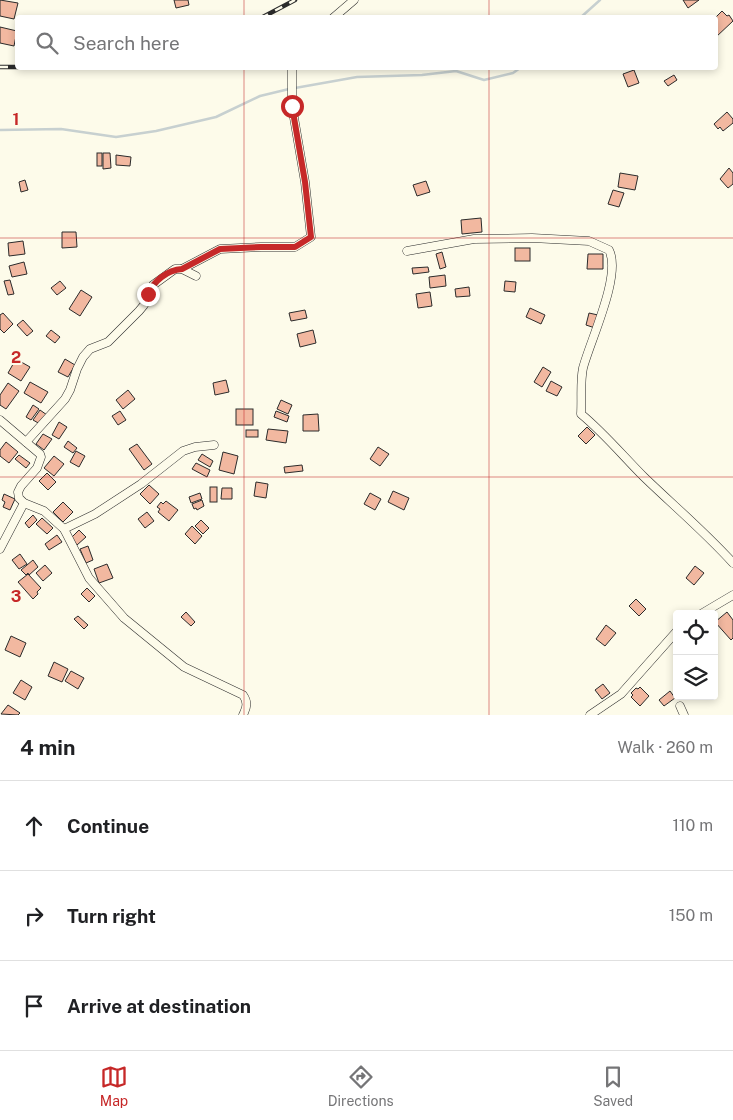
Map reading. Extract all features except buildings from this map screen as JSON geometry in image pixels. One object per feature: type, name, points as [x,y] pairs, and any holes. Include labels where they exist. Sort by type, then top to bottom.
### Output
[{"type":"street","points":[[336,15],[354,0]]},
{"type":"street","points":[[182,269],[220,249],[295,247],[311,237],[305,182],[292,106],[292,70]]},
{"type":"street","points":[[407,251],[474,239],[504,238],[589,241],[609,250],[613,257],[608,292],[583,369],[581,414],[596,427],[616,450],[713,541],[733,563]]},
{"type":"street","points":[[26,442],[65,399],[83,357],[90,349],[108,342],[140,311],[153,285],[175,269],[182,269],[196,276]]},
{"type":"street","points":[[0,420],[40,454],[41,457],[37,468],[21,486],[18,492],[19,498],[24,503],[44,511],[64,529],[89,578],[124,618],[184,667],[243,695],[246,700],[246,708],[243,715]]},
{"type":"street","points":[[64,529],[95,514],[141,484],[183,451],[195,447],[214,445]]},
{"type":"street","points":[[0,549],[24,503]]},
{"type":"street","points":[[707,610],[733,594]]},
{"type":"street","points":[[590,715],[621,694],[673,636]]},
{"type":"street","points":[[680,706],[684,715]]},
{"type":"waterway","points":[[583,15],[600,0]]},
{"type":"waterway","points":[[295,88],[357,77],[422,75],[456,71],[484,80],[513,73],[517,70]]},
{"type":"waterway","points":[[0,130],[61,129],[116,137],[156,131],[216,117],[260,96],[289,89]]},
{"type":"railway","points":[[267,15],[295,0]]},
{"type":"railway","points":[[0,67],[15,67]]},
{"type":"route","points":[[148,294],[153,285],[168,273],[175,269],[182,269],[220,249],[295,247],[311,237],[305,182],[292,106]]}]
